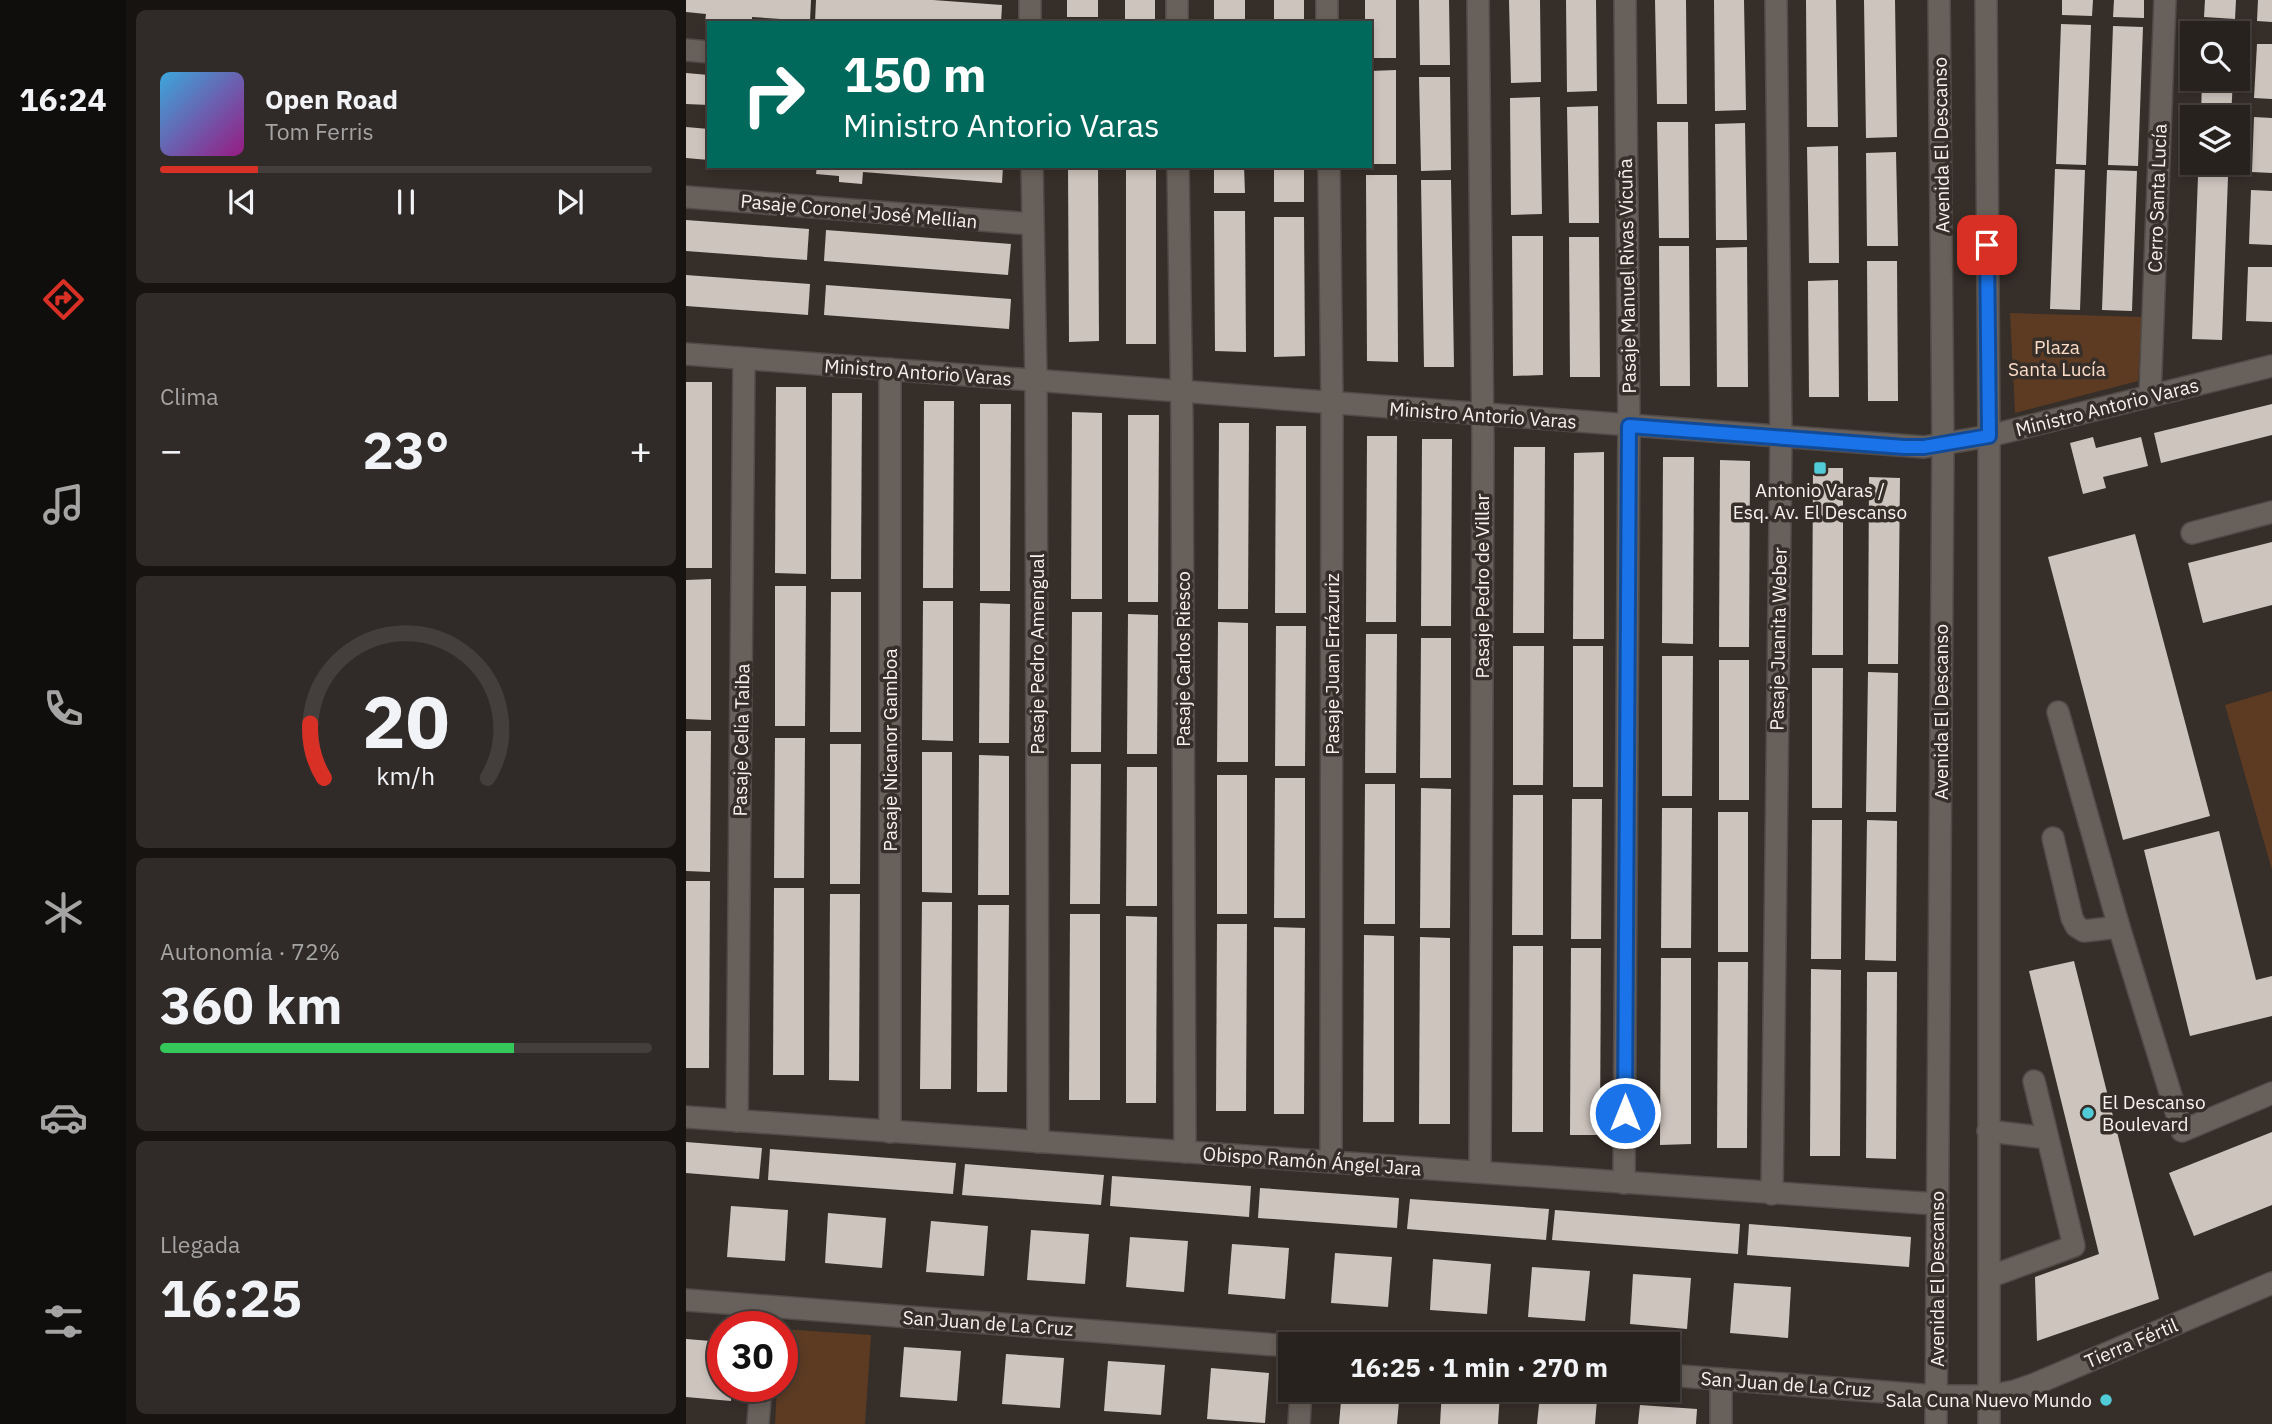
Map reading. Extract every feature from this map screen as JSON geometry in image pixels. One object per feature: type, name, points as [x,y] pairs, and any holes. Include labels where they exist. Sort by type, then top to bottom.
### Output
[{"type":"street","points":[[1030,0],[1030,21]]},
{"type":"street","points":[[1177,0],[1177,21]]},
{"type":"street","points":[[1327,0],[1327,21]]},
{"type":"street","name":"Pasaje Pedro de Villar","points":[[1478,0],[1483,415],[1480,1172]]},
{"type":"street","name":"Pasaje Manuel Rivas Vicuña","points":[[1624,1183],[1629,426],[1625,0]]},
{"type":"street","name":"Pasaje Juanita Weber","points":[[1772,1194],[1781,438],[1776,0]]},
{"type":"street","name":"Avenida El Descanso","points":[[1936,1424],[1943,444],[1939,0]]},
{"type":"street","points":[[1986,0],[1989,1424]]},
{"type":"street","name":"Cerro Santa Lucía","points":[[2150,396],[2165,0]]},
{"type":"street","points":[[686,50],[707,52]]},
{"type":"street","name":"Pasaje Pedro Amengual","points":[[1032,168],[1037,381],[1038,1142]]},
{"type":"street","name":"Pasaje Carlos Riesco","points":[[1178,168],[1185,1152]]},
{"type":"street","name":"Pasaje Juan Errázuriz","points":[[1329,168],[1332,403],[1331,1162]]},
{"type":"street","name":"Pasaje Coronel José Mellian","points":[[686,197],[1032,224]]},
{"type":"street","name":"Ministro Antorio Varas","points":[[686,354],[1904,447],[1989,436],[2272,366]]},
{"type":"street","name":"Pasaje Celia Taiba","points":[[737,1121],[744,359]]},
{"type":"street","name":"Pasaje Nicanor Gamboa","points":[[890,369],[890,1132]]},
{"type":"street","points":[[2192,533],[2272,512]]},
{"type":"street","points":[[2058,712],[2119,928],[2182,1131],[2272,1093]]},
{"type":"street","points":[[2053,838],[2076,926],[2084,932],[2119,928]]},
{"type":"street","points":[[1989,1277],[2074,1247],[2034,1081]]},
{"type":"street","name":"Obispo Ramón Ángel Jara","points":[[686,1116],[1937,1204]]},
{"type":"street","points":[[1988,1131],[2047,1138]]},
{"type":"street","name":"Tierra Fértil","points":[[1989,1395],[2015,1391],[2035,1384],[2272,1283]]},
{"type":"street","name":"San Juan de La Cruz","points":[[686,1300],[741,1311]]},
{"type":"street","name":"San Juan de La Cruz","points":[[798,1318],[1278,1345]]},
{"type":"street","name":"San Juan de La Cruz","points":[[1680,1376],[1936,1396],[1989,1395]]},
{"type":"street","points":[[1721,1379],[1721,1424]]},
{"type":"street","points":[[758,1424],[760,1402]]},
{"type":"street","points":[[1299,1424],[1300,1402]]},
{"type":"green space","name":"Plaza Santa Lucía","points":[[2010,313],[2142,317],[2138,381],[2015,413]]},
{"type":"green space","points":[[2272,691],[2272,870],[2225,705]]},
{"type":"green space","points":[[798,1330],[871,1335],[865,1424],[775,1424],[776,1402],[798,1402]]},
{"type":"building","points":[[686,0],[811,0],[810,21],[752,17],[752,21],[705,23],[706,14],[686,12]]},
{"type":"building","points":[[816,0],[933,0],[1002,5],[1001,21],[815,21]]},
{"type":"building","points":[[1067,0],[1098,0],[1098,17],[1067,17]]},
{"type":"building","points":[[1125,0],[1155,0],[1155,20],[1125,20]]},
{"type":"building","points":[[1214,0],[1245,0],[1245,21],[1214,21]]},
{"type":"building","points":[[1274,0],[1304,0],[1304,21],[1274,21]]},
{"type":"building","points":[[1365,0],[1396,0],[1396,58],[1372,58],[1372,21],[1365,21]]},
{"type":"building","points":[[1419,0],[1449,0],[1450,65],[1420,65]]},
{"type":"building","points":[[1509,0],[1540,0],[1541,82],[1511,83]]},
{"type":"building","points":[[1566,0],[1596,0],[1597,91],[1567,92]]},
{"type":"building","points":[[1655,0],[1686,0],[1687,104],[1657,104]]},
{"type":"building","points":[[1714,0],[1744,0],[1746,110],[1715,111]]},
{"type":"building","points":[[1806,0],[1836,0],[1838,127],[1807,127]]},
{"type":"building","points":[[1864,0],[1895,0],[1897,137],[1866,138]]},
{"type":"building","points":[[2062,0],[2093,0],[2092,16],[2062,15]]},
{"type":"building","points":[[2114,0],[2144,0],[2144,18],[2113,17]]},
{"type":"building","points":[[2205,0],[2236,0],[2235,19],[2204,17]]},
{"type":"building","points":[[2258,0],[2272,0],[2272,22],[2257,21]]},
{"type":"building","points":[[2061,24],[2091,25],[2086,165],[2056,164]]},
{"type":"building","points":[[2113,26],[2143,27],[2138,166],[2108,165]]},
{"type":"building","points":[[2257,44],[2272,44],[2272,99],[2254,98]]},
{"type":"building","points":[[1396,70],[1396,164],[1372,164],[1372,71]]},
{"type":"building","points":[[686,73],[707,75],[707,105],[686,104]]},
{"type":"building","points":[[1419,77],[1450,77],[1451,170],[1421,171]]},
{"type":"building","points":[[2202,91],[2232,91],[2232,105],[2201,105]]},
{"type":"building","points":[[1540,97],[1542,214],[1511,215],[1510,98]]},
{"type":"building","points":[[1598,106],[1599,223],[1569,223],[1567,107]]},
{"type":"building","points":[[2254,117],[2272,118],[2272,173],[2252,172]]},
{"type":"building","points":[[1657,122],[1688,122],[1689,238],[1659,238]]},
{"type":"building","points":[[1745,123],[1747,240],[1716,240],[1715,124]]},
{"type":"building","points":[[686,127],[707,129],[707,160],[686,158]]},
{"type":"building","points":[[1838,146],[1839,263],[1809,263],[1807,147]]},
{"type":"building","points":[[1896,152],[1898,246],[1867,246],[1866,153]]},
{"type":"building","points":[[817,168],[1003,168],[1002,183],[863,172],[862,184],[839,182],[839,176],[816,174]]},
{"type":"building","points":[[1068,168],[1098,168],[1099,341],[1069,342]]},
{"type":"building","points":[[1126,168],[1156,168],[1156,344],[1126,344]]},
{"type":"building","points":[[1214,168],[1244,168],[1245,193],[1214,193]]},
{"type":"building","points":[[1274,168],[1304,168],[1304,202],[1274,202]]},
{"type":"building","points":[[2055,169],[2085,170],[2080,310],[2050,309]]},
{"type":"building","points":[[2107,170],[2137,171],[2132,311],[2102,310]]},
{"type":"building","points":[[1366,175],[1397,175],[1398,362],[1367,361]]},
{"type":"building","points":[[2198,176],[2228,177],[2222,340],[2192,339]]},
{"type":"building","points":[[1421,180],[1451,180],[1454,367],[1424,367]]},
{"type":"building","points":[[2251,190],[2272,191],[2272,245],[2249,244]]},
{"type":"building","points":[[1214,211],[1245,211],[1246,352],[1215,351]]},
{"type":"building","points":[[1274,217],[1304,217],[1305,356],[1274,357]]},
{"type":"building","points":[[686,220],[809,229],[807,260],[686,251]]},
{"type":"building","points":[[826,230],[1011,244],[1008,275],[824,261]]},
{"type":"building","points":[[1512,236],[1543,236],[1543,375],[1513,376]]},
{"type":"building","points":[[1569,237],[1599,237],[1600,377],[1570,377]]},
{"type":"building","points":[[1659,246],[1689,246],[1690,386],[1660,386]]},
{"type":"building","points":[[1747,247],[1748,387],[1717,387],[1716,248]]},
{"type":"building","points":[[1867,261],[1897,261],[1898,401],[1868,401]]},
{"type":"building","points":[[2248,267],[2272,267],[2272,322],[2246,321]]},
{"type":"building","points":[[686,275],[810,284],[808,315],[686,306]]},
{"type":"building","points":[[1838,280],[1839,397],[1809,397],[1808,281]]},
{"type":"building","points":[[826,285],[1011,299],[1009,329],[824,315]]},
{"type":"building","points":[[686,382],[712,382],[712,568],[686,568]]},
{"type":"building","points":[[776,387],[806,387],[806,574],[775,573]]},
{"type":"building","points":[[832,393],[862,393],[861,579],[831,579]]},
{"type":"building","points":[[924,401],[954,401],[953,588],[923,588]]},
{"type":"building","points":[[980,404],[1011,404],[1010,591],[980,591]]},
{"type":"building","points":[[2272,404],[2272,435],[2161,463],[2154,433]]},
{"type":"building","points":[[1072,412],[1102,413],[1102,599],[1071,599]]},
{"type":"building","points":[[1128,415],[1159,415],[1158,602],[1128,602]]},
{"type":"building","points":[[1219,423],[1249,423],[1248,609],[1218,609]]},
{"type":"building","points":[[1276,426],[1306,426],[1306,613],[1275,613]]},
{"type":"building","points":[[1367,436],[1397,436],[1396,622],[1366,622]]},
{"type":"building","points":[[2093,437],[2096,448],[2141,437],[2148,466],[2103,477],[2106,488],[2083,494],[2070,443]]},
{"type":"building","points":[[1422,439],[1452,439],[1451,626],[1421,626]]},
{"type":"building","points":[[1514,447],[1545,447],[1544,633],[1513,633]]},
{"type":"building","points":[[1604,452],[1604,639],[1573,639],[1574,453]]},
{"type":"building","points":[[1663,457],[1694,457],[1693,644],[1662,643]]},
{"type":"building","points":[[1720,460],[1750,461],[1749,647],[1719,647]]},
{"type":"building","points":[[1813,468],[1843,468],[1843,655],[1812,655]]},
{"type":"building","points":[[1869,477],[1900,478],[1898,664],[1868,664]]},
{"type":"building","points":[[2135,534],[2210,816],[2123,840],[2048,557]]},
{"type":"building","points":[[2272,542],[2272,605],[2203,623],[2188,563]]},
{"type":"building","points":[[711,579],[711,720],[686,719],[686,580]]},
{"type":"building","points":[[775,586],[806,586],[805,726],[775,726]]},
{"type":"building","points":[[831,592],[861,592],[861,732],[830,732]]},
{"type":"building","points":[[923,601],[953,601],[953,741],[922,740]]},
{"type":"building","points":[[980,603],[1010,604],[1009,743],[979,743]]},
{"type":"building","points":[[1072,612],[1102,612],[1101,752],[1071,752]]},
{"type":"building","points":[[1128,614],[1158,615],[1157,754],[1127,754]]},
{"type":"building","points":[[1218,622],[1248,623],[1248,762],[1217,762]]},
{"type":"building","points":[[1276,626],[1306,626],[1305,766],[1275,766]]},
{"type":"building","points":[[1366,634],[1397,634],[1396,773],[1365,773]]},
{"type":"building","points":[[1421,638],[1451,638],[1451,778],[1420,778]]},
{"type":"building","points":[[1513,646],[1544,646],[1543,785],[1513,785]]},
{"type":"building","points":[[1573,646],[1603,646],[1603,787],[1573,787]]},
{"type":"building","points":[[1662,656],[1693,656],[1692,796],[1662,796]]},
{"type":"building","points":[[1719,660],[1749,660],[1749,800],[1719,800]]},
{"type":"building","points":[[1812,668],[1843,668],[1842,808],[1812,808]]},
{"type":"building","points":[[1868,672],[1898,673],[1896,812],[1866,812]]},
{"type":"building","points":[[686,731],[711,731],[710,872],[686,871]]},
{"type":"building","points":[[775,738],[805,738],[804,878],[774,878]]},
{"type":"building","points":[[830,744],[861,744],[860,884],[830,884]]},
{"type":"building","points":[[922,752],[952,752],[952,893],[922,892]]},
{"type":"building","points":[[979,755],[1009,756],[1009,895],[978,895]]},
{"type":"building","points":[[1071,764],[1101,764],[1100,904],[1070,904]]},
{"type":"building","points":[[1127,767],[1157,767],[1157,906],[1126,906]]},
{"type":"building","points":[[1217,775],[1247,775],[1247,914],[1217,914]]},
{"type":"building","points":[[1275,778],[1305,778],[1305,918],[1274,918]]},
{"type":"building","points":[[1365,784],[1395,784],[1395,924],[1364,924]]},
{"type":"building","points":[[1421,788],[1451,789],[1450,928],[1420,928]]},
{"type":"building","points":[[1513,795],[1543,795],[1543,935],[1512,935]]},
{"type":"building","points":[[1572,799],[1602,799],[1601,939],[1571,939]]},
{"type":"building","points":[[1662,808],[1692,808],[1691,948],[1661,948]]},
{"type":"building","points":[[1718,812],[1748,812],[1748,952],[1718,952]]},
{"type":"building","points":[[1812,820],[1842,820],[1841,959],[1811,959]]},
{"type":"building","points":[[1867,820],[1897,821],[1896,961],[1865,960]]},
{"type":"building","points":[[2219,831],[2256,980],[2272,976],[2272,1016],[2190,1036],[2144,850]]},
{"type":"building","points":[[686,881],[710,881],[709,1068],[686,1068]]},
{"type":"building","points":[[774,888],[804,888],[804,1075],[773,1075]]},
{"type":"building","points":[[830,894],[860,894],[859,1081],[829,1080]]},
{"type":"building","points":[[922,902],[952,902],[951,1089],[920,1089]]},
{"type":"building","points":[[978,905],[1009,905],[1007,1092],[977,1092]]},
{"type":"building","points":[[1070,914],[1100,914],[1100,1100],[1069,1100]]},
{"type":"building","points":[[1126,916],[1157,917],[1156,1103],[1126,1103]]},
{"type":"building","points":[[1217,924],[1247,924],[1246,1111],[1216,1111]]},
{"type":"building","points":[[1274,927],[1305,928],[1304,1114],[1274,1114]]},
{"type":"building","points":[[1364,935],[1394,936],[1394,1122],[1363,1122]]},
{"type":"building","points":[[1420,937],[1450,938],[1450,1124],[1419,1124]]},
{"type":"building","points":[[1513,946],[1543,946],[1543,1132],[1512,1132]]},
{"type":"building","points":[[1571,948],[1601,948],[1600,1135],[1570,1135]]},
{"type":"building","points":[[1661,958],[1691,958],[1691,1144],[1660,1145]]},
{"type":"building","name":"El Descanso Boulevard","points":[[2074,961],[2159,1299],[2037,1341],[2035,1277],[2099,1254],[2029,971]]},
{"type":"building","points":[[1718,962],[1748,962],[1747,1148],[1717,1148]]},
{"type":"building","points":[[1811,969],[1841,970],[1840,1156],[1810,1156]]},
{"type":"building","points":[[1867,972],[1897,972],[1896,1159],[1866,1158]]},
{"type":"building","points":[[2272,1132],[2272,1205],[2194,1236],[2169,1173]]},
{"type":"building","points":[[686,1142],[762,1148],[759,1179],[686,1173]]},
{"type":"building","points":[[770,1149],[956,1163],[953,1194],[768,1180]]},
{"type":"building","points":[[965,1164],[1104,1175],[1101,1205],[962,1195]]},
{"type":"building","points":[[1112,1176],[1251,1186],[1249,1217],[1110,1206]]},
{"type":"building","points":[[1260,1188],[1399,1198],[1397,1228],[1258,1218]]},
{"type":"building","points":[[1410,1199],[1549,1209],[1546,1240],[1407,1229]]},
{"type":"building","points":[[731,1206],[788,1210],[785,1261],[727,1257]]},
{"type":"building","points":[[1555,1210],[1740,1224],[1738,1254],[1552,1240]]},
{"type":"building","points":[[828,1213],[886,1218],[882,1268],[825,1263]]},
{"type":"building","points":[[931,1221],[988,1226],[984,1276],[926,1272]]},
{"type":"building","points":[[1749,1224],[1911,1237],[1909,1267],[1747,1255]]},
{"type":"building","points":[[1031,1230],[1089,1234],[1085,1284],[1027,1280]]},
{"type":"building","points":[[1130,1237],[1188,1241],[1184,1292],[1126,1287]]},
{"type":"building","points":[[1232,1244],[1289,1248],[1285,1299],[1228,1294]]},
{"type":"building","points":[[1335,1253],[1392,1257],[1388,1307],[1331,1303]]},
{"type":"building","points":[[1433,1259],[1491,1264],[1487,1314],[1430,1310]]},
{"type":"building","points":[[1532,1267],[1590,1271],[1585,1321],[1528,1317]]},
{"type":"building","points":[[1633,1274],[1691,1278],[1687,1329],[1630,1324]]},
{"type":"building","points":[[1734,1283],[1791,1287],[1788,1338],[1730,1333]]},
{"type":"building","points":[[686,1339],[707,1341],[707,1399],[686,1397]]},
{"type":"building","points":[[904,1347],[961,1351],[957,1401],[900,1397]]},
{"type":"building","points":[[1006,1354],[1064,1358],[1060,1408],[1002,1404]]},
{"type":"building","points":[[1108,1361],[1165,1365],[1161,1415],[1104,1411]]},
{"type":"building","points":[[1211,1368],[1269,1373],[1265,1423],[1207,1419]]},
{"type":"building","points":[[1341,1402],[1399,1402],[1397,1424],[1339,1424]]},
{"type":"building","points":[[1441,1402],[1499,1402],[1498,1424],[1440,1424]]},
{"type":"building","points":[[1539,1402],[1597,1402],[1595,1424],[1537,1424]]},
{"type":"building","points":[[1640,1405],[1697,1409],[1696,1424],[1638,1424]]},
{"type":"place","name":"Antonio Varas / Esq. Av. El Descanso","points":[[1820,468]]},
{"type":"place","name":"El Descanso Boulevard","points":[[2088,1113]]},
{"type":"place","name":"Sala Cuna Nuevo Mundo","points":[[2106,1400]]},
{"type":"route","points":[[1625,1113],[1629,426],[1904,447],[1924,447],[1989,436],[1987,245]]}]
